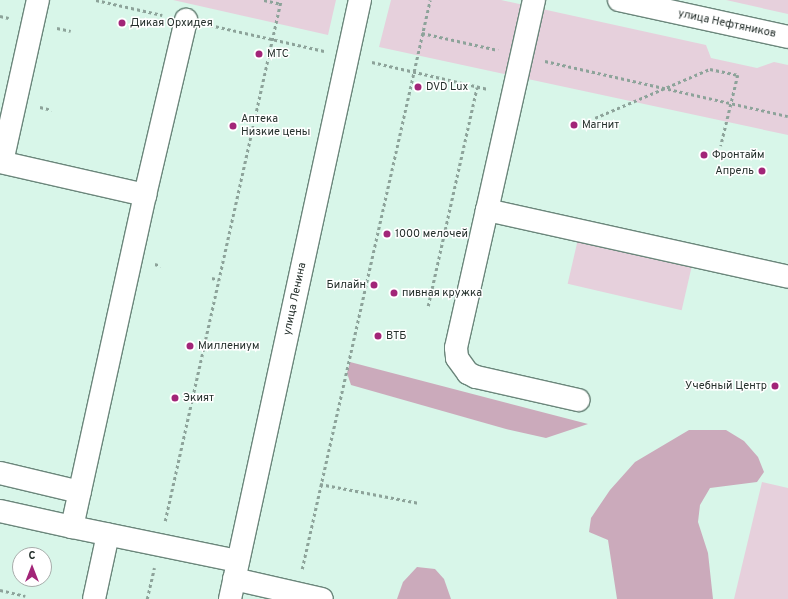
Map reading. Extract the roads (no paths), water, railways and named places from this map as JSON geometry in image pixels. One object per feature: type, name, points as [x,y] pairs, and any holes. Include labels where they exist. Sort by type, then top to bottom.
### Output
[{"type":"main road","points":[[38,0],[1,162],[145,196]]},
{"type":"main road","name":"улица Ленина","points":[[234,580],[360,0]]},
{"type":"main road","points":[[534,0],[456,348],[457,358],[468,373],[476,377],[578,400]]},
{"type":"main road","name":"улица Нефтяников","points":[[619,0],[788,37]]},
{"type":"main road","points":[[72,527],[145,196],[186,20]]},
{"type":"main road","points":[[487,210],[788,277]]},
{"type":"main road","points":[[0,473],[80,492]]},
{"type":"main road","points":[[0,511],[159,545],[234,580],[322,599]]},
{"type":"main road","points":[[94,599],[108,534]]},
{"type":"place","name":"Дикая Орхидея","points":[[122,23]]},
{"type":"place","name":"МТС","points":[[259,54]]},
{"type":"place","name":"DVD Lux","points":[[418,87]]},
{"type":"place","name":"Магнит","points":[[574,125]]},
{"type":"place","name":"Аптека Низкие цены","points":[[233,126]]},
{"type":"place","name":"Фронтайм","points":[[704,155]]},
{"type":"place","name":"Апрель","points":[[762,171]]},
{"type":"place","name":"1000 мелочей","points":[[387,234]]},
{"type":"place","name":"Билайн","points":[[374,285]]},
{"type":"place","name":"пивная кружка","points":[[394,293]]},
{"type":"place","name":"ВТБ","points":[[378,336]]},
{"type":"place","name":"Миллениум","points":[[190,346]]},
{"type":"place","name":"Учебный Центр","points":[[775,386]]},
{"type":"place","name":"Экият","points":[[175,398]]}]
